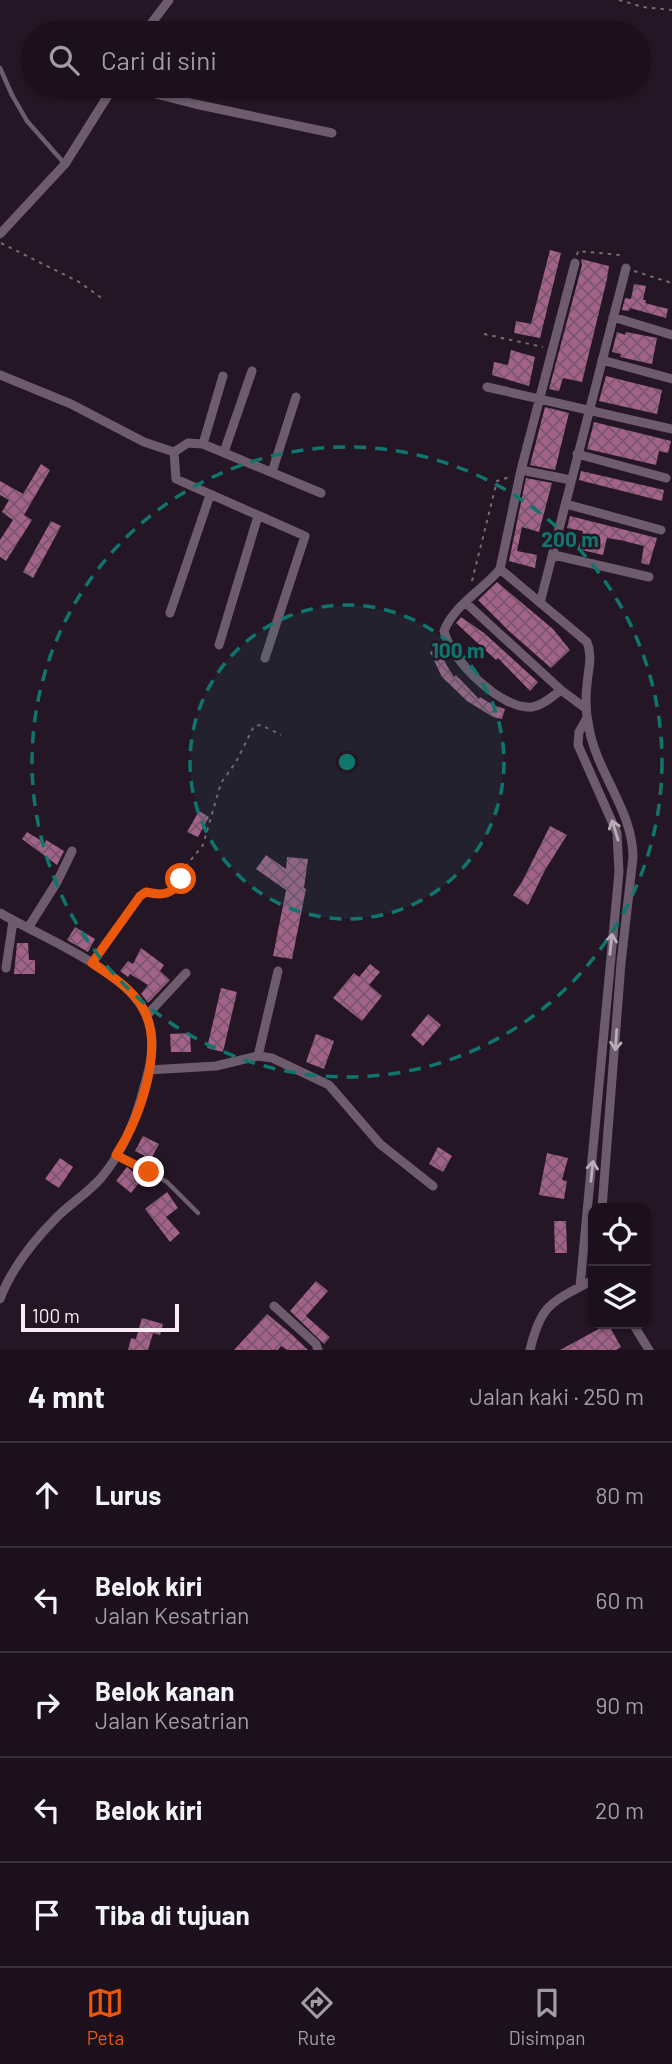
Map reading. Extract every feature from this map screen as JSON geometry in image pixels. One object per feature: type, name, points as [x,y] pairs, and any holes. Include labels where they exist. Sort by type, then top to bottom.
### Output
[{"type":"street","points":[[153,21],[169,0]]},
{"type":"street","points":[[0,233],[65,163],[106,98]]},
{"type":"street","points":[[171,98],[332,133]]},
{"type":"street","points":[[561,690],[531,707],[507,701],[469,673],[453,654],[444,631],[454,614],[500,569],[520,472],[575,263]]},
{"type":"street","points":[[540,603],[626,268]]},
{"type":"street","points":[[613,317],[672,335]]},
{"type":"street","points":[[602,360],[672,379]]},
{"type":"street","points":[[223,452],[252,371]]},
{"type":"street","points":[[0,375],[71,404],[144,442],[174,452]]},
{"type":"street","points":[[204,444],[223,376]]},
{"type":"street","points":[[486,387],[672,429]]},
{"type":"street","points":[[271,472],[296,397]]},
{"type":"street","points":[[174,452],[188,443],[204,444],[321,493]]},
{"type":"street","points":[[174,452],[176,479],[305,537],[265,659]]},
{"type":"street","points":[[577,454],[666,478]]},
{"type":"street","points":[[520,472],[571,480]]},
{"type":"street","points":[[170,613],[211,495]]},
{"type":"street","points":[[566,505],[661,530]]},
{"type":"street","points":[[219,645],[258,516]]},
{"type":"street","points":[[554,555],[649,577]]},
{"type":"street","points":[[500,569],[587,642],[591,651],[586,713],[579,732],[578,745],[617,833],[619,861],[580,1287]]},
{"type":"street","points":[[466,603],[586,713],[592,742],[625,817],[633,849],[621,963],[602,1203]]},
{"type":"street","points":[[27,928],[62,873],[72,851]]},
{"type":"street","points":[[0,913],[92,963],[124,985],[147,1015],[152,1047],[149,1070],[132,1124],[116,1155],[101,1177],[58,1216],[26,1251],[13,1270],[0,1299]]},
{"type":"street","points":[[6,968],[13,921]]},
{"type":"street","points":[[258,1056],[278,971]]},
{"type":"street","points":[[147,1015],[186,973]]},
{"type":"street","points":[[149,1070],[216,1066],[258,1056],[272,1059],[329,1085],[380,1144],[433,1186]]},
{"type":"street","points":[[530,1350],[542,1312],[588,1283]]},
{"type":"street","points":[[274,1306],[316,1344],[318,1350]]},
{"type":"street","points":[[636,1329],[649,1350]]},
{"type":"lane","points":[[0,68],[27,121],[65,163]]},
{"type":"lane","points":[[116,1155],[167,1182],[198,1213]]},
{"type":"path","points":[[619,0],[643,7],[672,10]]},
{"type":"path","points":[[0,243],[79,282],[103,299]]},
{"type":"path","points":[[575,263],[578,251],[620,256],[626,268],[672,283]]},
{"type":"path","points":[[484,334],[554,349]]},
{"type":"path","points":[[466,603],[497,481],[520,472]]},
{"type":"path","points":[[92,963],[140,896],[146,892],[167,894],[176,887],[187,866],[203,845],[221,783],[236,762],[254,726],[261,725],[281,735]]},
{"type":"building","points":[[550,250],[561,253],[540,338],[514,333],[516,321],[531,324]]},
{"type":"building","points":[[581,259],[609,266],[582,382],[563,378],[559,391],[549,389],[582,265]]},
{"type":"building","points":[[634,284],[646,286],[643,300],[646,300],[645,303],[668,309],[666,318],[630,308],[629,311],[622,310],[625,298],[631,299]]},
{"type":"building","points":[[617,332],[657,338],[652,364],[620,357],[621,354],[612,352]]},
{"type":"building","points":[[511,350],[535,357],[529,386],[492,375],[494,362],[508,365]]},
{"type":"building","points":[[606,376],[662,390],[657,414],[599,401]]},
{"type":"building","points":[[545,407],[569,413],[555,470],[530,465]]},
{"type":"building","points":[[594,422],[671,441],[668,453],[659,451],[656,465],[587,449]]},
{"type":"building","points":[[41,464],[50,470],[24,515],[32,520],[6,561],[0,557],[0,540],[13,520],[2,512],[9,500],[0,495],[0,481],[23,494]]},
{"type":"building","points":[[581,471],[664,490],[662,501],[579,480]]},
{"type":"building","points":[[526,478],[552,483],[539,532],[522,527],[517,551],[537,555],[535,568],[509,561]]},
{"type":"building","points":[[570,516],[657,538],[649,565],[641,563],[644,546],[620,540],[607,538],[603,555],[578,549],[583,531],[567,528]]},
{"type":"building","points":[[51,521],[61,526],[33,578],[23,572]]},
{"type":"building","points":[[497,582],[553,629],[570,650],[551,668],[478,600]]},
{"type":"building","points":[[461,617],[484,633],[538,682],[530,691],[498,658],[496,660],[456,623]]},
{"type":"building","points":[[440,648],[454,677],[456,675],[479,699],[480,697],[505,709],[502,719],[493,717],[467,701],[442,677],[430,652]]},
{"type":"building","points":[[199,811],[209,817],[198,837],[187,832]]},
{"type":"building","points":[[550,826],[567,835],[545,870],[528,905],[513,895]]},
{"type":"building","points":[[27,832],[64,851],[57,865],[22,839]]},
{"type":"building","points":[[266,855],[286,869],[287,857],[308,859],[306,889],[292,959],[273,956],[286,890],[256,869]]},
{"type":"building","points":[[75,927],[95,939],[88,952],[67,940]]},
{"type":"building","points":[[17,943],[28,943],[29,960],[35,960],[35,974],[14,974]]},
{"type":"building","points":[[141,948],[164,965],[160,971],[170,980],[148,1003],[141,994],[148,985],[120,971],[128,961],[133,964]]},
{"type":"building","points":[[370,964],[380,972],[369,985],[382,996],[362,1021],[333,998],[354,973],[359,977]]},
{"type":"building","points":[[221,988],[237,992],[223,1052],[207,1048]]},
{"type":"building","points":[[428,1014],[441,1025],[423,1046],[411,1035]]},
{"type":"building","points":[[190,1033],[191,1052],[171,1052],[170,1034]]},
{"type":"building","points":[[316,1034],[334,1041],[324,1069],[306,1062]]},
{"type":"building","points":[[143,1136],[159,1144],[151,1159],[135,1151]]},
{"type":"building","points":[[438,1147],[452,1156],[443,1172],[429,1164]]},
{"type":"building","points":[[547,1153],[568,1158],[562,1180],[567,1181],[564,1199],[539,1195]]},
{"type":"building","points":[[60,1158],[73,1167],[59,1188],[45,1179]]},
{"type":"building","points":[[127,1167],[142,1179],[131,1193],[116,1181]]},
{"type":"building","points":[[167,1192],[178,1208],[166,1217],[180,1233],[170,1242],[145,1209]]},
{"type":"building","points":[[554,1221],[566,1221],[567,1253],[555,1253]]},
{"type":"building","points":[[316,1281],[328,1291],[306,1316],[330,1337],[324,1344],[290,1311]]},
{"type":"building","points":[[267,1314],[308,1350],[287,1350],[281,1346],[278,1350],[234,1350]]},
{"type":"building","points":[[142,1318],[163,1324],[160,1335],[153,1333],[148,1350],[128,1350],[131,1338],[136,1339]]},
{"type":"building","points":[[599,1329],[611,1329],[621,1347],[616,1350],[560,1350]]},
{"type":"route","points":[[149,1172],[116,1155],[132,1124],[149,1070],[152,1047],[147,1015],[124,985],[92,963],[142,894],[167,894],[172,892],[181,879]]}]
